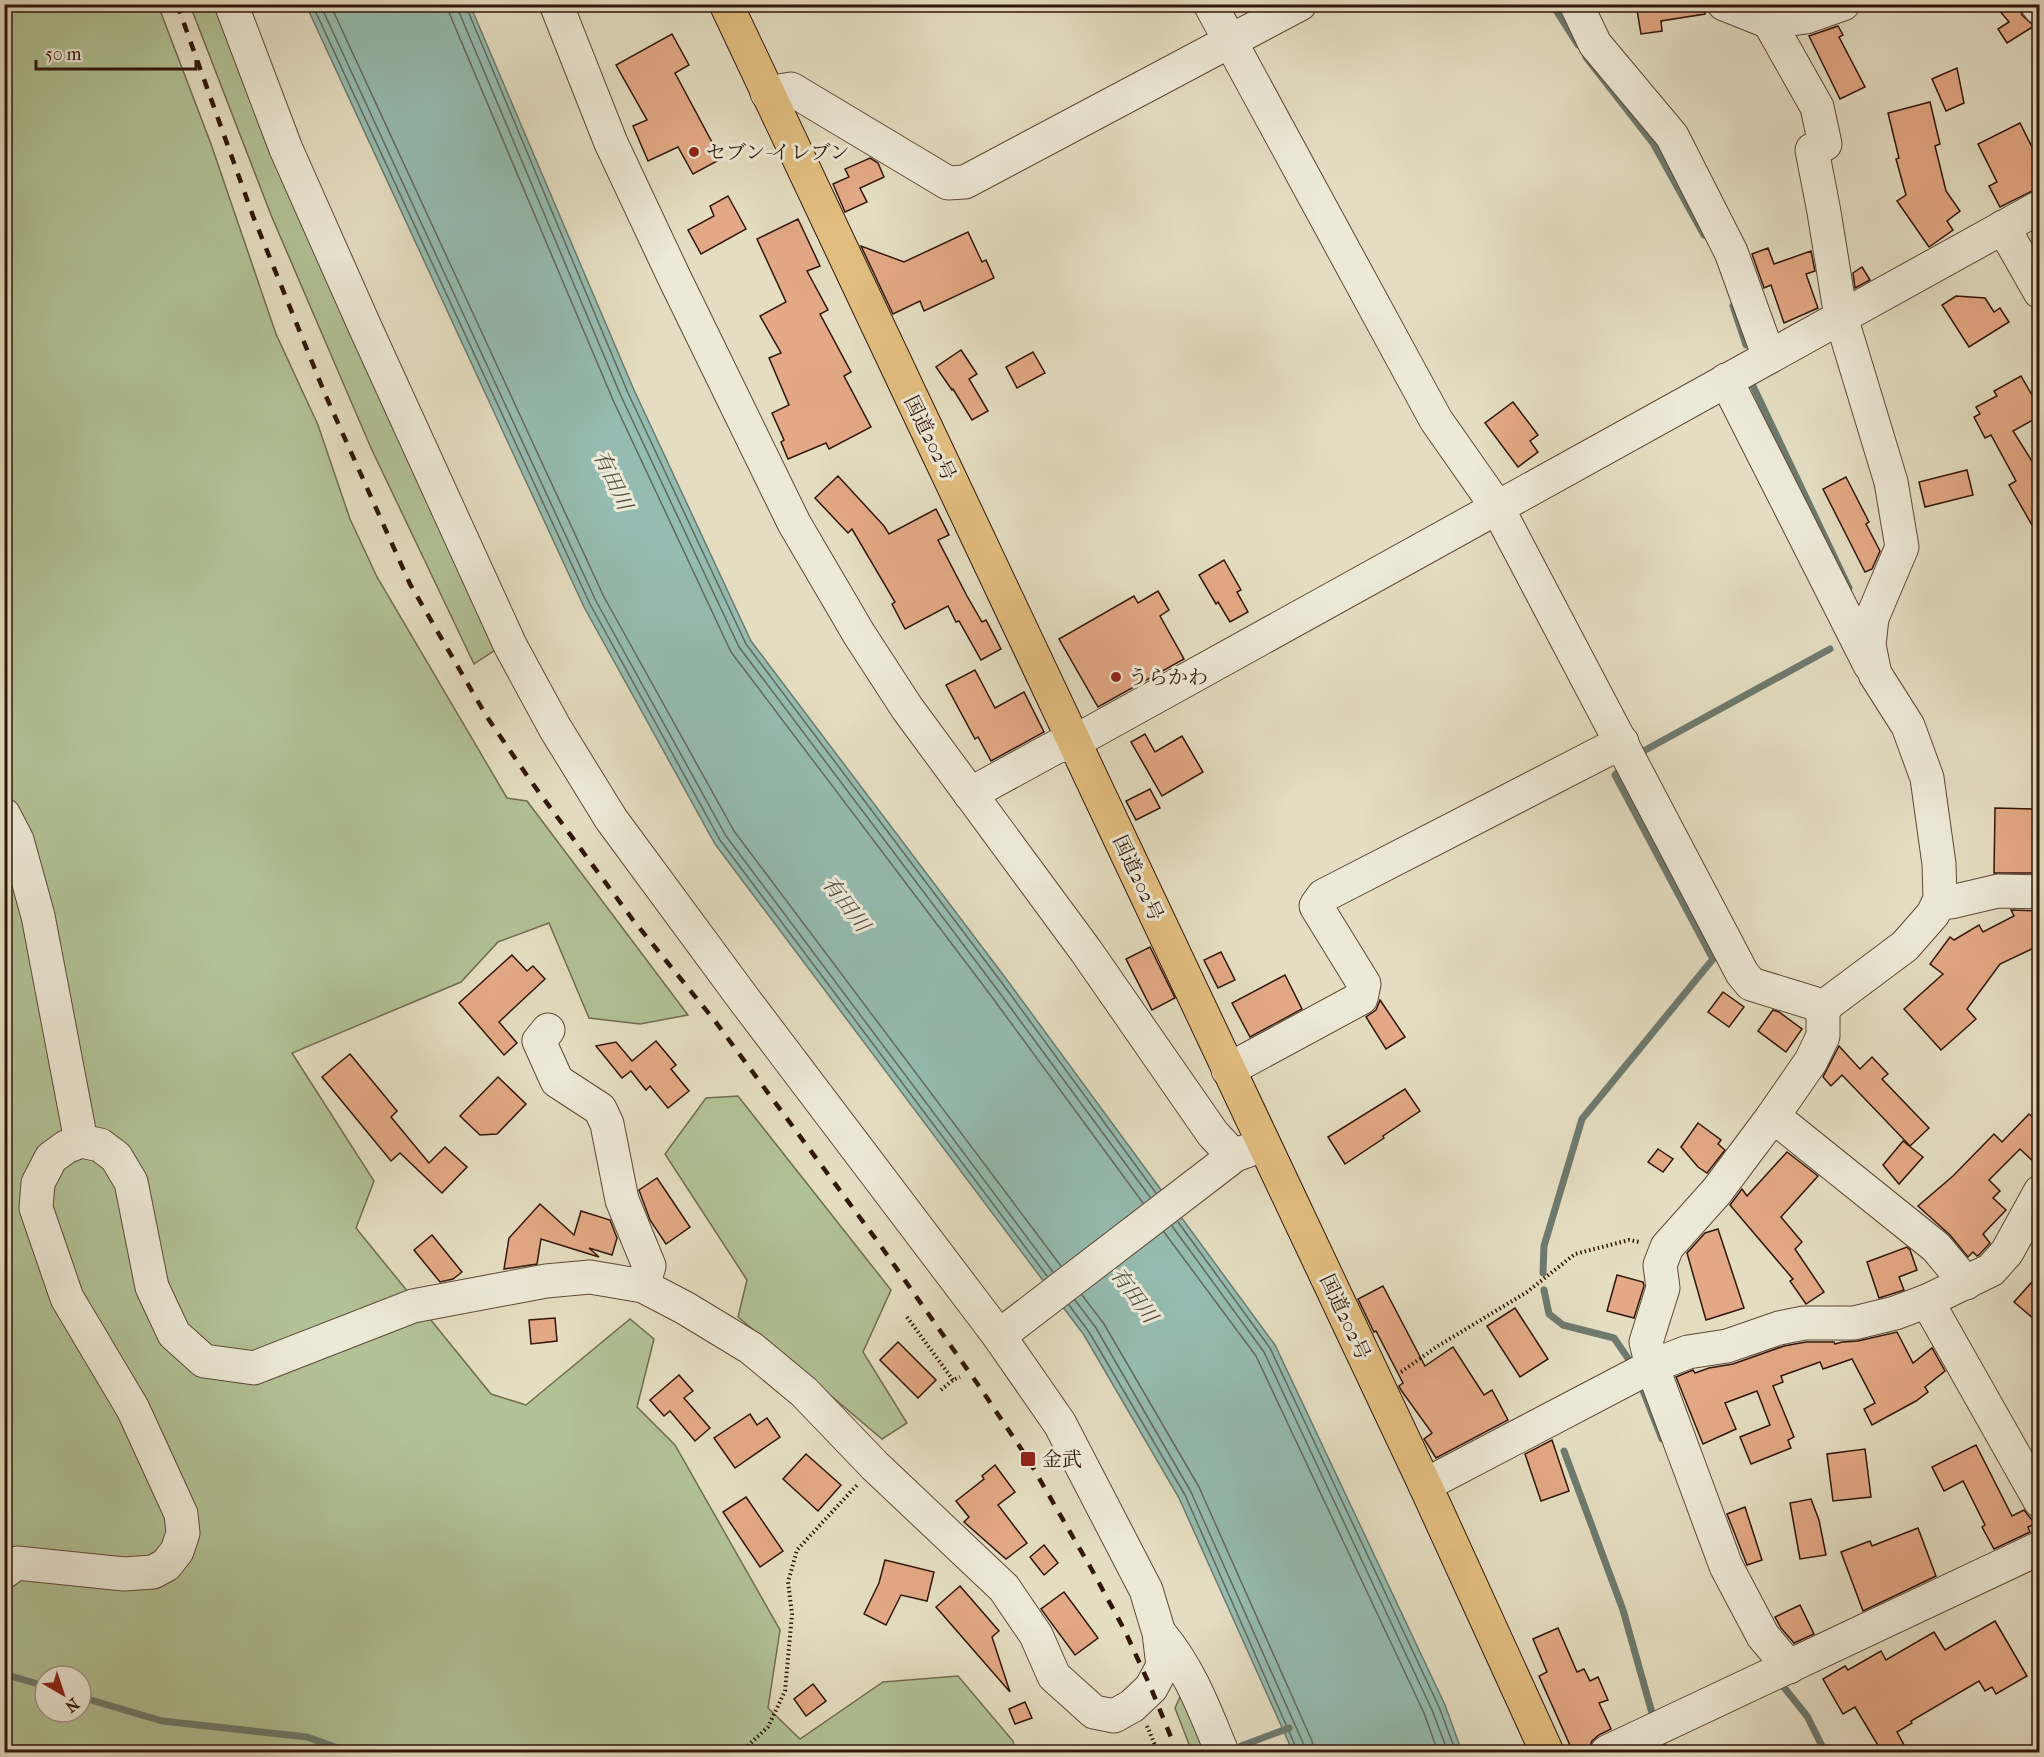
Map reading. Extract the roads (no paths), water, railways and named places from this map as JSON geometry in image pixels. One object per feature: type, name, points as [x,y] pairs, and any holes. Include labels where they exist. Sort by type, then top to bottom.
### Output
[{"type":"highway","name":"国道202号","points":[[726,4],[1228,1070],[1249,1150],[1379,1389],[1547,1752]]},
{"type":"street","points":[[9,1564],[123,1574],[153,1572],[166,1565],[177,1551],[183,1533],[182,1514],[133,1408],[67,1298],[36,1208],[38,1183],[51,1158],[66,1147],[81,1141],[100,1145],[116,1157],[131,1182],[152,1287],[174,1334],[204,1361],[254,1368],[413,1306],[546,1281],[590,1277],[644,1286],[686,1308],[751,1348],[804,1392],[875,1466],[1004,1588],[1036,1635],[1054,1676],[1094,1713],[1114,1716],[1132,1706],[1151,1688],[1163,1666],[1159,1633],[1146,1590],[1060,1424],[999,1336],[611,819],[555,728],[510,645],[365,327],[286,149],[231,4]]},
{"type":"street","points":[[556,4],[611,143],[674,277],[794,523],[859,634],[907,708],[1086,951],[1213,1134],[1228,1151],[1249,1150]]},
{"type":"street","points":[[1210,4],[1436,420],[1497,507],[1742,973],[1751,984],[1812,1003],[1823,1010]]},
{"type":"street","points":[[767,93],[791,89],[948,183],[965,182],[1300,4]]},
{"type":"street","points":[[1576,4],[1595,44],[1671,136],[1731,252],[1769,357]]},
{"type":"street","points":[[1724,4],[1769,22],[1806,17],[1843,4]]},
{"type":"street","points":[[2037,4],[2040,8]]},
{"type":"street","points":[[1769,22],[1817,107],[1825,144],[1812,150],[1841,317],[1891,482],[1902,547],[1872,618],[1869,645],[1875,674]]},
{"type":"street","points":[[970,794],[1056,747],[1074,742],[2040,207]]},
{"type":"street","points":[[2003,227],[2040,292]]},
{"type":"street","points":[[1726,380],[1859,646],[1908,726],[1927,778],[1939,864],[1940,899],[1933,914],[1905,946],[1830,1002],[1823,1010],[1823,1036],[1811,1060],[1717,1191],[1667,1247],[1660,1265],[1663,1288],[1646,1342],[1642,1371],[1726,1566],[1763,1636],[1775,1673]]},
{"type":"street","points":[[1228,1070],[1361,998],[1364,984],[1316,906],[1323,896],[1628,754]]},
{"type":"street","points":[[4,815],[17,840],[38,916],[81,1141]]},
{"type":"street","points":[[1940,899],[1951,902],[1998,891],[2040,892]]},
{"type":"street","points":[[549,1030],[539,1041],[557,1081],[600,1109],[607,1124],[622,1200],[649,1266],[644,1286]]},
{"type":"street","points":[[1773,1116],[1936,1246],[1966,1283]]},
{"type":"street","points":[[999,1336],[1204,1180],[1249,1150]]},
{"type":"street","points":[[1425,1485],[1642,1371],[1688,1352],[1727,1346],[1779,1328],[1804,1323],[1854,1323],[1895,1313],[1966,1283],[1991,1270],[2007,1252],[2040,1192]]},
{"type":"street","points":[[1928,1301],[2040,1501]]},
{"type":"street","points":[[1607,1752],[2040,1548]]},
{"type":"street","points":[[1159,1633],[1176,1653],[1196,1687],[1222,1752]]},
{"type":"water","name":"有田川","points":[[306,5],[470,5],[634,390],[751,641],[1007,980],[1275,1345],[1445,1705],[1462,1752],[1293,1752],[1179,1498],[1084,1335],[715,844],[584,607]]},
{"type":"waterway","points":[[1552,4],[1578,45]]},
{"type":"waterway","points":[[1586,57],[1653,143],[1704,235]]},
{"type":"waterway","points":[[1733,306],[1746,345]]},
{"type":"waterway","points":[[1756,379],[1752,381],[1753,386],[1849,588]]},
{"type":"waterway","points":[[1638,754],[1830,649]]},
{"type":"waterway","points":[[1543,1273],[1544,1246],[1582,1119],[1713,959],[1615,775],[1623,768]]},
{"type":"waterway","points":[[1544,1290],[1549,1314],[1563,1325],[1614,1338],[1634,1367]]},
{"type":"waterway","points":[[1640,1383],[1662,1439]]},
{"type":"waterway","points":[[1564,1451],[1623,1610],[1652,1713]]},
{"type":"waterway","points":[[7,1675],[33,1683]]},
{"type":"waterway","points":[[1778,1680],[1807,1716],[1825,1752]]},
{"type":"waterway","points":[[93,1701],[162,1721],[307,1737],[349,1752]]},
{"type":"waterway","points":[[1241,1746],[1289,1728]]},
{"type":"waterway","points":[[1659,1737],[1666,1752]]},
{"type":"railway","points":[[177,4],[253,216],[325,394],[410,584],[487,717],[530,780],[633,920],[715,1021],[878,1242],[1028,1459],[1125,1631],[1177,1752]]},
{"type":"place","name":"セブン-イレブン","points":[[694,152]]},
{"type":"place","name":"うらかわ","points":[[1116,677]]},
{"type":"place","name":"金武","points":[[1028,1459]]}]
